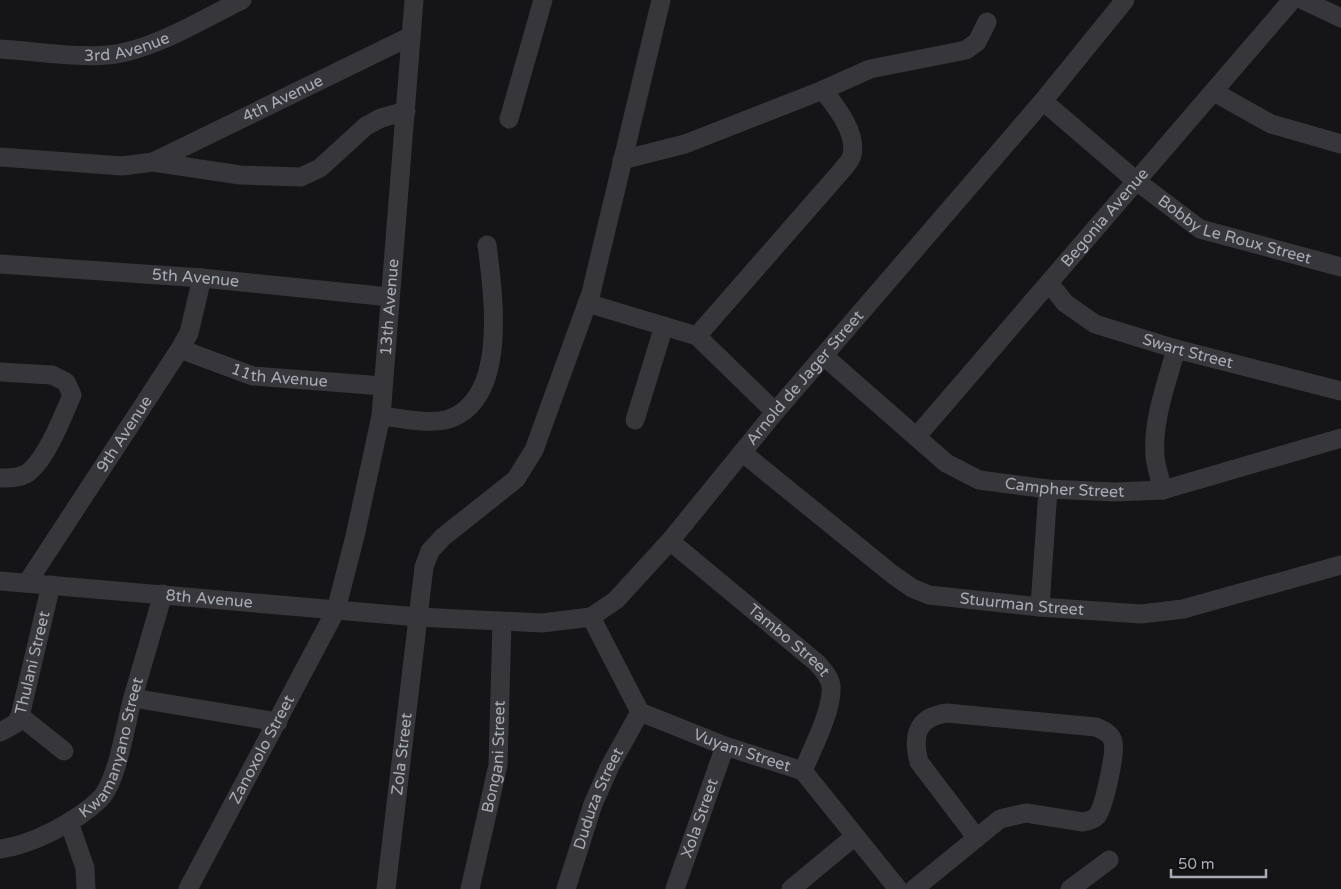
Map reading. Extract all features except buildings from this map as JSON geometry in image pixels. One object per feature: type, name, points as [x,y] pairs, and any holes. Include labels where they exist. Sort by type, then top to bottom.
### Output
[{"type":"street","name":"3rd Avenue","points":[[0,49],[98,55],[125,52],[154,43],[242,0]]},
{"type":"street","name":"13th Avenue","points":[[336,610],[355,536],[381,416],[414,0]]},
{"type":"street","points":[[508,119],[543,0]]},
{"type":"street","name":"Zola Street","points":[[386,889],[424,567],[430,551],[443,537],[516,479],[534,450],[588,303],[661,0]]},
{"type":"street","name":"Arnold de Jager Street","points":[[418,617],[542,623],[592,617],[616,600],[670,541],[775,412],[825,357],[1043,101],[1125,0]]},
{"type":"street","name":"Begonia Avenue","points":[[917,436],[1135,180],[1214,92],[1292,0]]},
{"type":"street","points":[[1303,0],[1341,18]]},
{"type":"street","points":[[622,160],[685,144],[823,90],[870,69],[966,50],[977,42],[987,22]]},
{"type":"street","name":"4th Avenue","points":[[153,162],[411,36]]},
{"type":"street","points":[[697,336],[843,169],[852,156],[851,141],[843,117],[823,90]]},
{"type":"street","points":[[1214,92],[1271,124],[1341,144]]},
{"type":"street","name":"Bobby Le Roux Street","points":[[1043,101],[1135,180],[1200,229],[1341,267]]},
{"type":"street","name":"4th Avenue","points":[[0,158],[122,166],[153,162],[240,176],[301,177],[320,168],[366,126],[381,118],[406,111]]},
{"type":"street","points":[[381,416],[424,420],[449,419],[470,407],[478,393],[491,357],[494,324],[487,245]]},
{"type":"street","name":"5th Avenue","points":[[0,264],[202,278],[390,297]]},
{"type":"street","name":"9th Avenue","points":[[27,583],[180,350],[189,333],[202,278]]},
{"type":"street","name":"Swart Street","points":[[1049,283],[1065,303],[1095,324],[1176,349],[1341,391]]},
{"type":"street","points":[[588,303],[697,336],[775,412]]},
{"type":"street","points":[[635,420],[664,326]]},
{"type":"street","points":[[1163,490],[1155,456],[1155,441],[1176,349]]},
{"type":"street","name":"11th Avenue","points":[[180,350],[253,376],[383,386]]},
{"type":"street","name":"Campher Street","points":[[825,357],[946,463],[979,480],[1048,489],[1115,492],[1163,490],[1341,438]]},
{"type":"street","points":[[0,372],[52,375],[66,382],[72,396],[59,426],[36,465],[29,472],[21,476],[0,478]]},
{"type":"street","name":"Stuurman Street","points":[[743,453],[912,588],[929,595],[1040,607],[1141,614],[1164,612],[1341,565]]},
{"type":"street","points":[[1040,607],[1048,489]]},
{"type":"street","name":"Tambo Street","points":[[670,541],[817,663],[827,675],[831,686],[830,701],[803,771]]},
{"type":"street","name":"8th Avenue","points":[[0,581],[418,617]]},
{"type":"street","name":"Thulani Street","points":[[0,732],[15,724],[20,716],[51,585]]},
{"type":"street","name":"Kwamanyano Street","points":[[0,849],[43,836],[69,822],[102,797],[117,765],[133,698],[163,594]]},
{"type":"street","name":"Zanoxolo Street","points":[[188,889],[336,610]]},
{"type":"street","points":[[592,617],[640,712]]},
{"type":"street","name":"Bongani Street","points":[[470,889],[498,765],[502,622]]},
{"type":"street","points":[[133,698],[278,722]]},
{"type":"street","name":"Vuyani Street","points":[[640,712],[725,746],[803,771],[898,889]]},
{"type":"street","name":"Duduza Street","points":[[566,889],[593,804],[610,766],[640,712]]},
{"type":"street","points":[[914,889],[1000,819],[1013,814],[1026,813],[1083,822],[1090,821],[1097,816],[1102,806],[1113,752],[1113,741],[1107,732],[1096,727],[947,713],[934,714],[924,722],[916,734],[919,762],[976,837]]},
{"type":"street","points":[[20,716],[64,751]]},
{"type":"street","name":"Xola Street","points":[[675,889],[725,746]]},
{"type":"street","points":[[69,822],[85,868],[86,889]]},
{"type":"street","points":[[791,889],[855,836]]},
{"type":"street","points":[[1070,889],[1109,860]]}]
